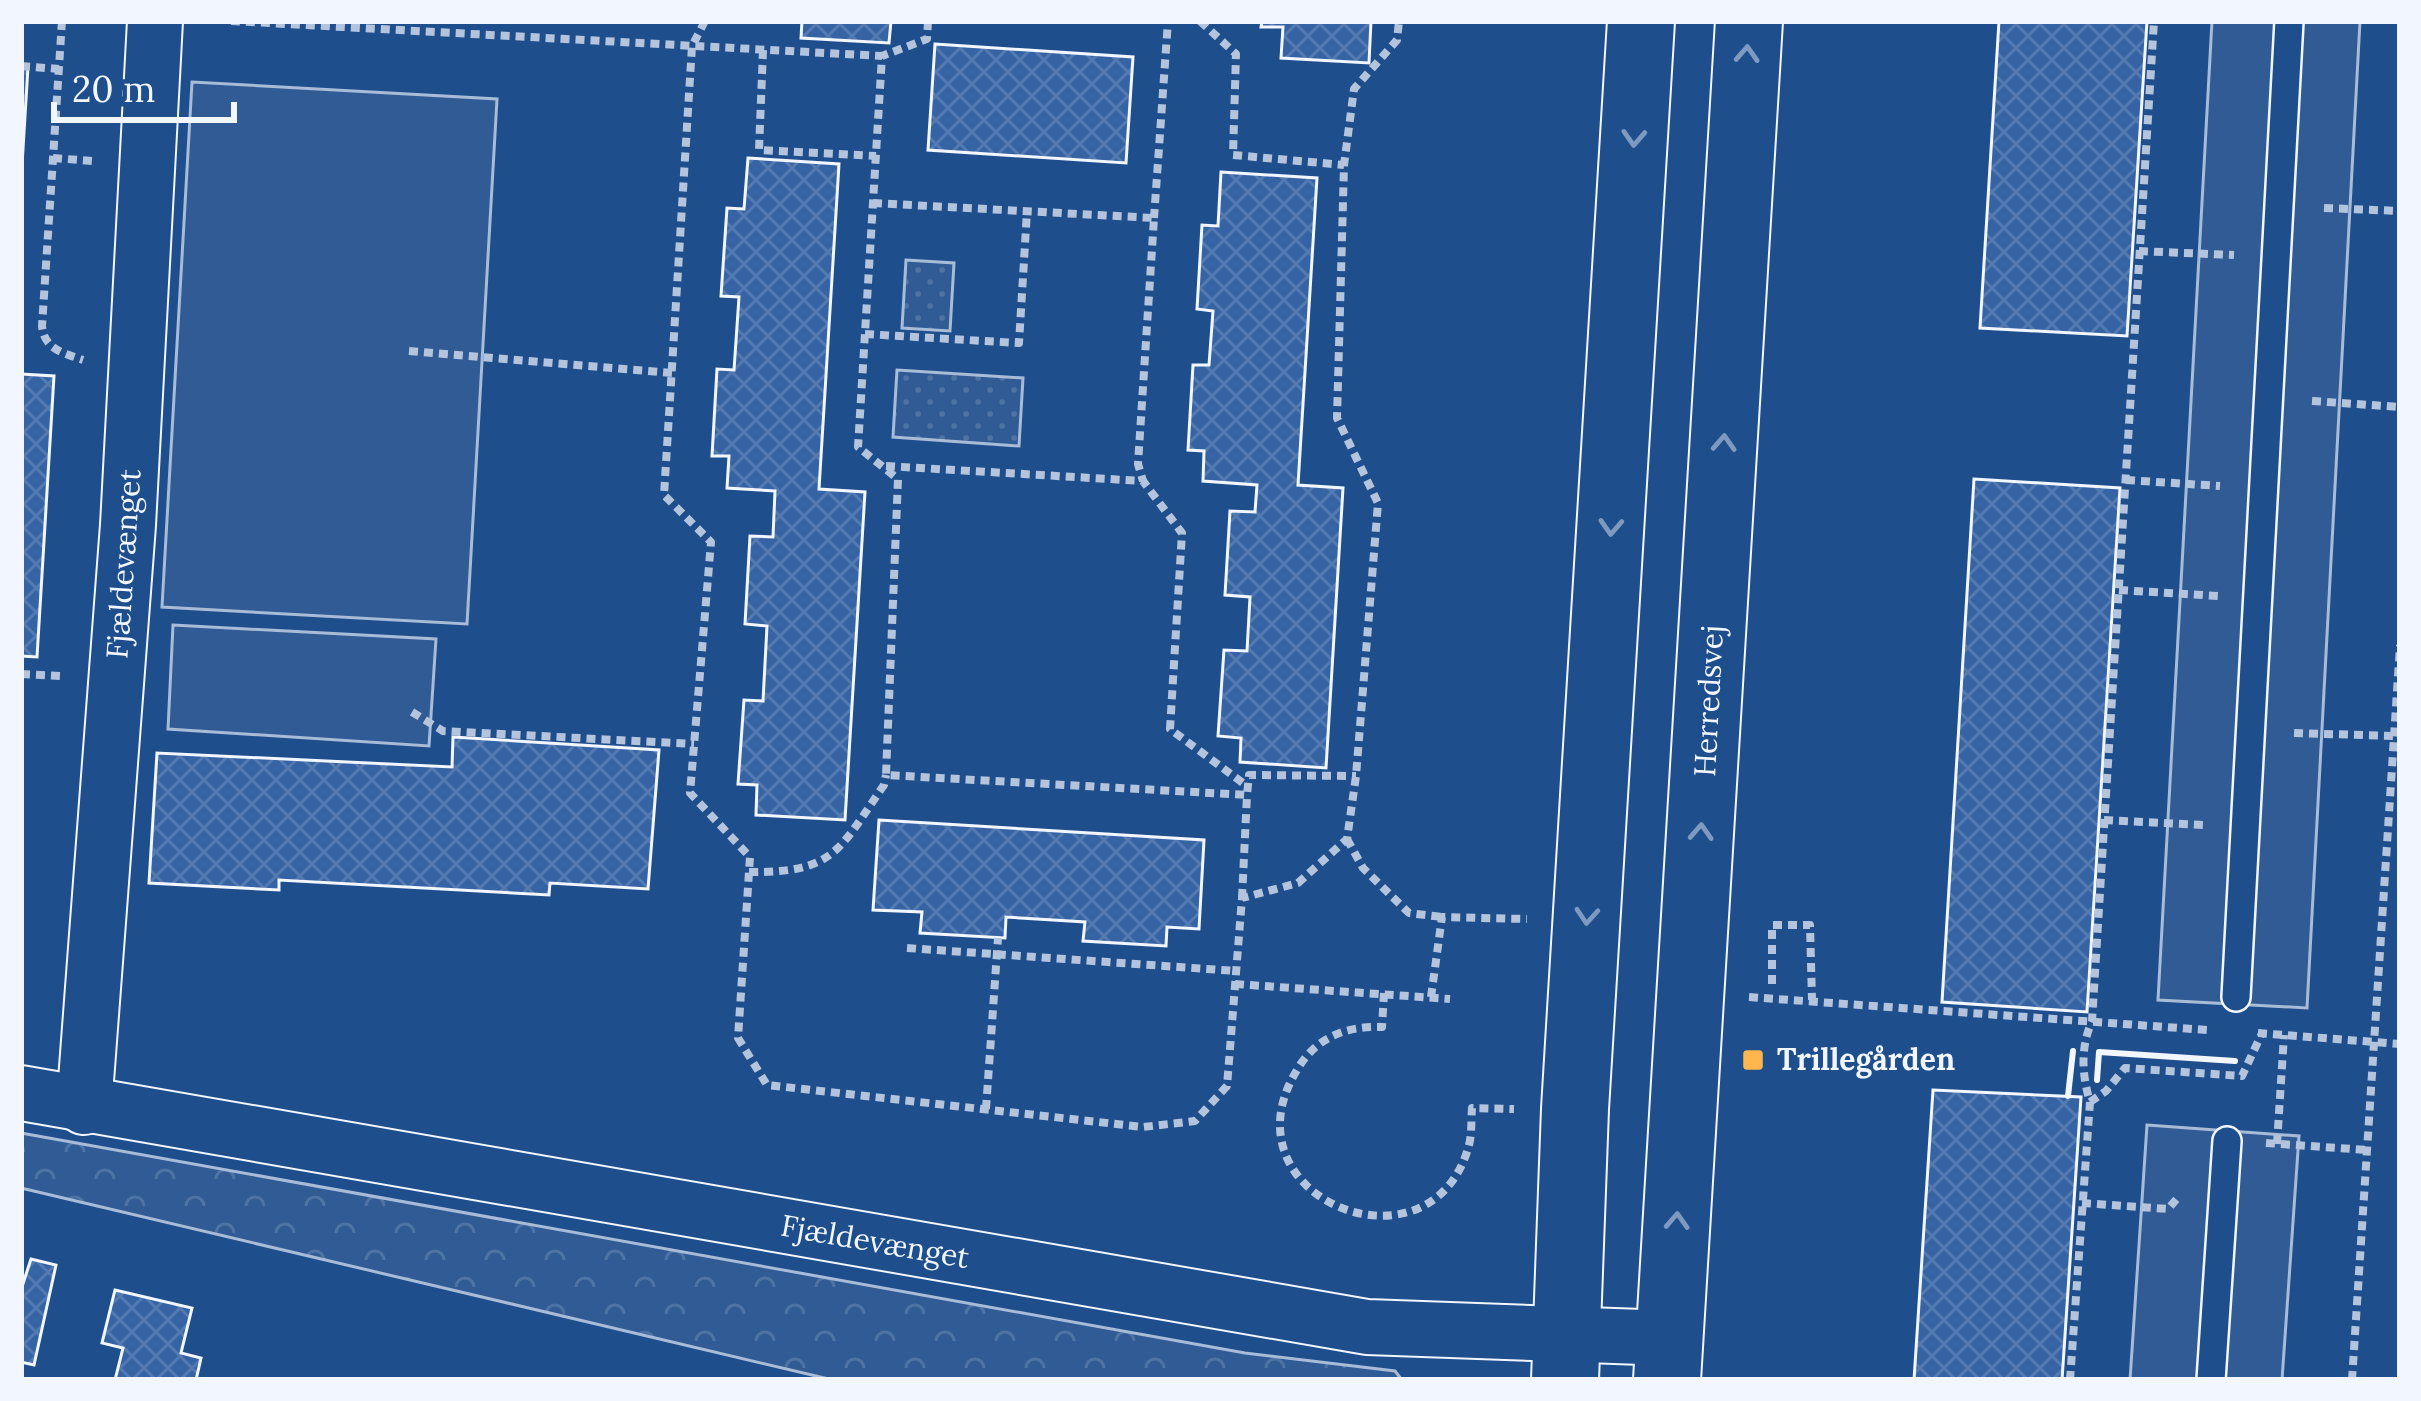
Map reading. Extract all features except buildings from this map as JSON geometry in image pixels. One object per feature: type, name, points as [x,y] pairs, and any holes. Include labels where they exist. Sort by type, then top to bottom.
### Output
[{"type":"street","name":"Fjældevænget","points":[[84,1107],[128,525],[155,21]]},
{"type":"street","points":[[1565,1358],[1641,21]]},
{"type":"street","name":"Herredsvej","points":[[1669,1359],[1749,21]]},
{"type":"street","name":"Fjældevænget","points":[[21,1094],[1367,1327],[1565,1358],[1669,1359]]},
{"type":"lane","points":[[2236,997],[2289,21]]},
{"type":"lane","points":[[2211,1380],[2227,1141]]},
{"type":"path","points":[[62,21],[43,338],[56,351],[96,364]]},
{"type":"path","points":[[231,21],[882,56],[927,39],[928,21]]},
{"type":"path","points":[[705,21],[692,46],[664,495],[711,542],[690,793],[750,857],[737,1037],[767,1085],[1143,1127],[1195,1120],[1227,1086],[1249,775],[1356,776]]},
{"type":"path","points":[[1168,21],[1138,464],[1143,481],[1182,533],[1170,729],[1248,791]]},
{"type":"path","points":[[1201,21],[1236,54],[1233,155],[1344,165]]},
{"type":"path","points":[[1213,21],[1213,32]]},
{"type":"path","points":[[1399,21],[1397,40],[1354,89],[1344,165],[1337,418],[1378,503],[1347,839],[1364,868],[1409,913],[1587,919]]},
{"type":"path","points":[[2070,1380],[2090,1102],[2083,1077],[2086,1034],[2092,1021],[2154,21]]},
{"type":"path","points":[[763,50],[759,150],[876,156]]},
{"type":"path","points":[[749,872],[807,869],[830,858],[884,785],[886,775],[898,479],[858,447],[882,56]]},
{"type":"path","points":[[21,66],[59,69]]},
{"type":"path","points":[[874,203],[1154,218]]},
{"type":"path","points":[[2278,206],[2400,211]]},
{"type":"path","points":[[866,334],[1019,343],[1027,211]]},
{"type":"path","points":[[2139,251],[2274,257]]},
{"type":"path","points":[[409,352],[672,374]]},
{"type":"path","points":[[2269,398],[2400,406]]},
{"type":"path","points":[[885,466],[1143,481]]},
{"type":"path","points":[[2126,480],[2261,488]]},
{"type":"path","points":[[2119,590],[2256,599]]},
{"type":"path","points":[[2352,1380],[2400,645]]},
{"type":"path","points":[[21,674],[76,677]]},
{"type":"path","points":[[412,712],[443,731],[694,745]]},
{"type":"path","points":[[2250,731],[2395,736]]},
{"type":"path","points":[[886,775],[1248,791]]},
{"type":"path","points":[[2104,820],[2245,827]]},
{"type":"path","points":[[1242,898],[1298,883],[1347,839]]},
{"type":"path","points":[[1431,997],[1442,917]]},
{"type":"path","points":[[1772,984],[1772,925],[1810,925],[1812,1000]]},
{"type":"path","points":[[986,1109],[998,938]]},
{"type":"path","points":[[907,948],[1235,971]]},
{"type":"path","points":[[1235,984],[1450,999]]},
{"type":"path","points":[[1384,993],[1382,1027],[1356,1026],[1314,1047],[1282,1098],[1279,1132],[1289,1164],[1308,1190],[1341,1208],[1379,1220],[1420,1208],[1454,1180],[1470,1144],[1472,1108],[1528,1109]]},
{"type":"path","points":[[1691,994],[2222,1031]]},
{"type":"path","points":[[2243,1032],[2400,1044]]},
{"type":"path","points":[[2090,1102],[2125,1068],[2242,1076],[2265,1034]]},
{"type":"path","points":[[2277,1144],[2284,1035]]},
{"type":"path","points":[[2082,1203],[2168,1209],[2227,1141],[2367,1150]]},
{"type":"green space","points":[[906,260],[954,263],[950,331],[902,328]]},
{"type":"green space","points":[[897,370],[1023,378],[1019,446],[893,437]]},
{"type":"green space","points":[[21,1133],[1245,1353],[1395,1371],[1402,1380],[833,1380],[21,1188]]},
{"type":"shaded area","points":[[2212,21],[2360,21],[2307,1008],[2158,1000]]},
{"type":"shaded area","points":[[192,82],[497,99],[467,624],[162,607]]},
{"type":"shaded area","points":[[173,625],[436,639],[429,746],[168,729]]},
{"type":"shaded area","points":[[2147,1125],[2299,1136],[2282,1380],[2130,1380]]},
{"type":"wall","points":[[2068,1096],[2073,1051]]},
{"type":"wall","points":[[2097,1080],[2099,1052],[2235,1061]]},
{"type":"place","name":"Trillegården","points":[[1753,1060]]}]
